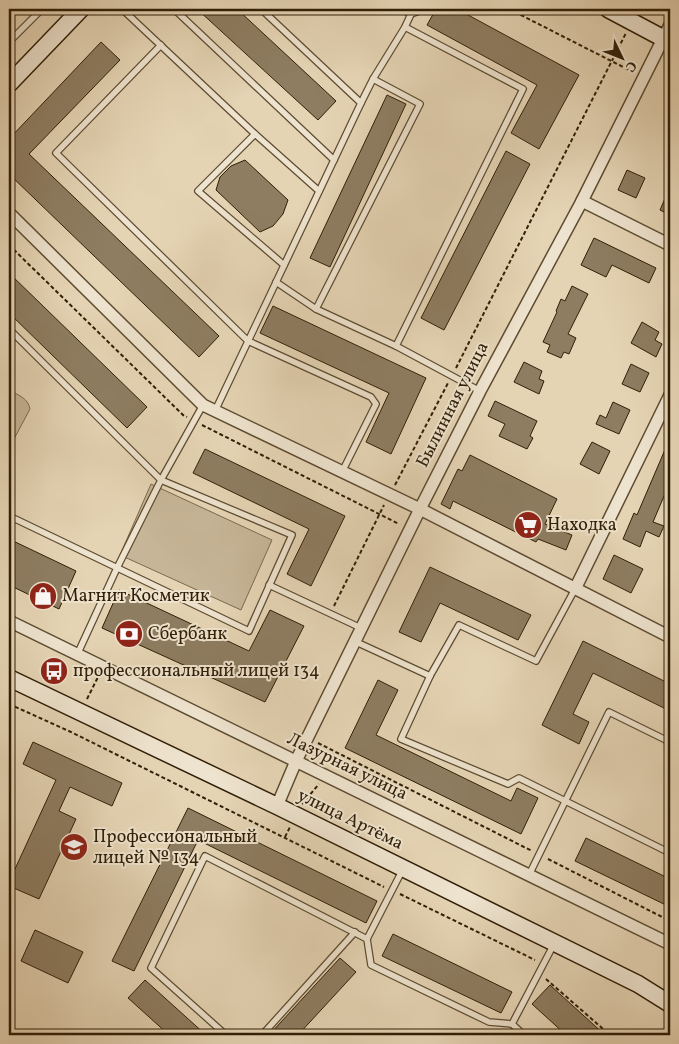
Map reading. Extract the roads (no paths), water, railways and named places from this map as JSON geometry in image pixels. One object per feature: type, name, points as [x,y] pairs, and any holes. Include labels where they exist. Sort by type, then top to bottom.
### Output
[{"type":"main road","points":[[9,84],[81,9]]},
{"type":"main road","points":[[608,9],[632,22],[668,35]]},
{"type":"main road","name":"улица Артёма","points":[[9,678],[277,806],[638,984],[670,1004]]},
{"type":"street","name":"Былинная улица","points":[[277,806],[307,738],[420,509],[480,391],[668,35]]},
{"type":"street","points":[[582,201],[670,245]]},
{"type":"street","points":[[9,213],[203,405],[420,509],[670,637]]},
{"type":"street","points":[[575,589],[670,395]]},
{"type":"street","name":"Лазурная улица","points":[[9,621],[670,944]]},
{"type":"lane","points":[[9,42],[42,9]]},
{"type":"lane","points":[[174,9],[334,160]]},
{"type":"lane","points":[[261,9],[361,103]]},
{"type":"lane","points":[[401,9],[411,14]]},
{"type":"lane","points":[[215,411],[373,79],[411,14],[425,9]]},
{"type":"lane","points":[[126,10],[254,134],[319,191]]},
{"type":"lane","points":[[396,346],[523,89],[405,27]]},
{"type":"lane","points":[[162,45],[56,153],[248,341],[371,397],[376,404],[342,472]]},
{"type":"lane","points":[[316,309],[420,104],[373,79]]},
{"type":"lane","points":[[254,134],[198,191],[284,265]]},
{"type":"lane","points":[[276,282],[316,309],[396,346],[480,391]]},
{"type":"lane","points":[[9,329],[161,480],[292,534],[250,631],[9,516]]},
{"type":"lane","points":[[77,655],[117,568],[161,480],[203,405]]},
{"type":"lane","points":[[269,585],[361,628]]},
{"type":"lane","points":[[575,589],[536,661],[459,625],[430,676],[401,739],[508,784],[519,778],[670,853]]},
{"type":"lane","points":[[354,641],[430,676]]},
{"type":"lane","points":[[529,875],[609,712],[668,742],[670,734]]},
{"type":"lane","points":[[226,1035],[151,968],[205,856],[367,939]]},
{"type":"lane","points":[[403,869],[367,939],[371,965],[489,1022],[512,1024],[524,1035]]},
{"type":"lane","points":[[262,1035],[355,932]]},
{"type":"lane","points":[[512,1024],[554,943]]},
{"type":"place","name":"Находка","points":[[528,525]]},
{"type":"place","name":"Магнит Косметик","points":[[43,596]]},
{"type":"place","name":"Сбербанк","points":[[129,634]]},
{"type":"place","name":"профессиональный лицей 134","points":[[54,671]]},
{"type":"place","name":"Профессиональный лицей № 134","points":[[74,847]]}]
